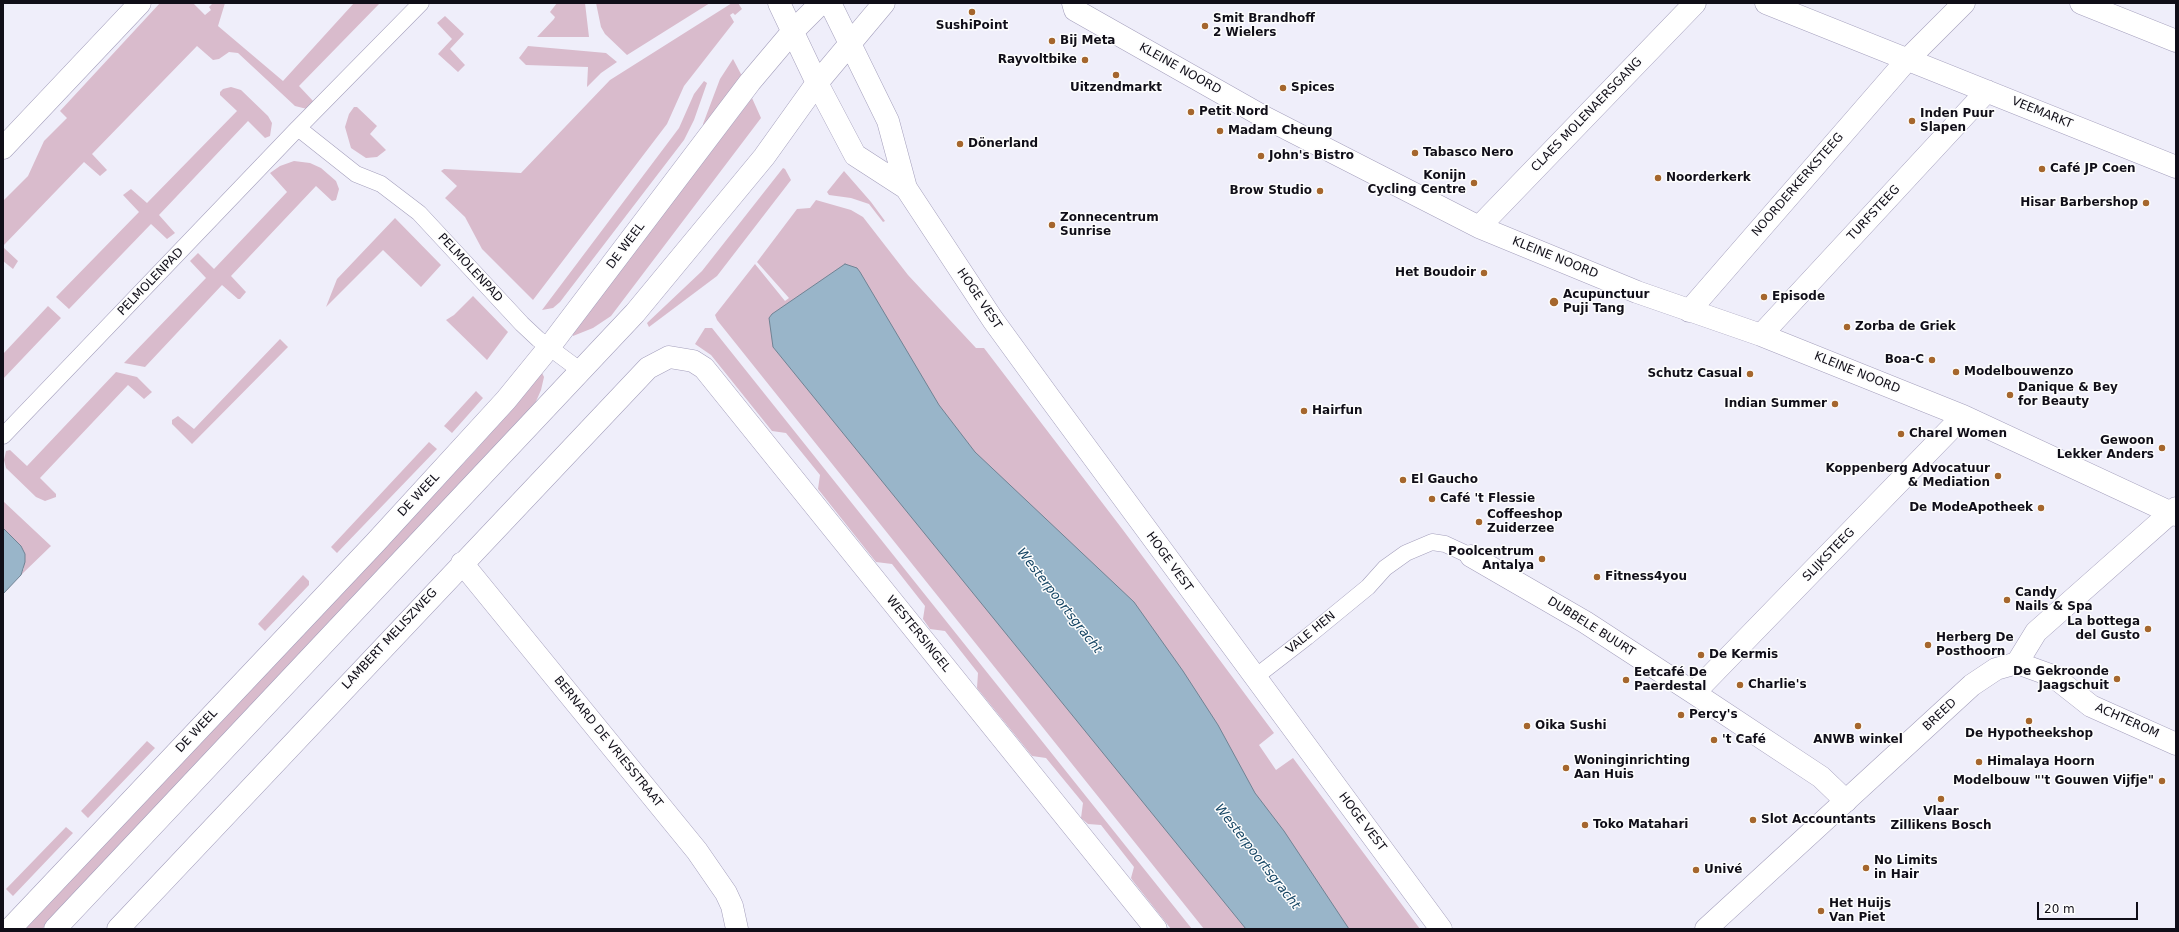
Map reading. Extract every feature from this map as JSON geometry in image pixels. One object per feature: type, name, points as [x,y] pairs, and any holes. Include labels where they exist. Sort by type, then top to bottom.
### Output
[{"type":"street","points":[[3,148],[140,3]]},
{"type":"street","name":"HOGE VEST","points":[[779,3],[817,83],[855,155],[906,188]]},
{"type":"street","name":"DE WEEL","points":[[10,929],[380,537],[506,400],[550,346],[745,89],[793,31],[821,3]]},
{"type":"street","name":"HOGE VEST","points":[[830,3],[888,121],[906,188],[993,320],[1254,678],[1441,929]]},
{"type":"street","points":[[55,929],[635,313],[754,169],[849,42],[884,3]]},
{"type":"street","name":"KLEINE NOORD","points":[[1073,3],[1075,10],[1264,117],[1479,228],[1637,292],[1761,335],[1963,416],[2174,512]]},
{"type":"street","name":"CLAES MOLENAERSGANG","points":[[1479,228],[1694,3]]},
{"type":"street","name":"VEEMARKT","points":[[1766,3],[2176,167]]},
{"type":"street","points":[[1907,60],[1964,3]]},
{"type":"street","points":[[2081,3],[2176,41]]},
{"type":"street","name":"NOORDERKERKSTEEG","points":[[1689,311],[1907,60]]},
{"type":"street","name":"TURFSTEEG","points":[[1761,335],[1987,91]]},
{"type":"street","name":"LAMBERT MELISZWEG","points":[[118,929],[462,563],[648,368],[669,358]]},
{"type":"street","name":"WESTERSINGEL","points":[[669,358],[680,358],[693,361],[704,368],[1156,929]]},
{"type":"street","name":"SLIJKSTEEG","points":[[1694,693],[1963,416]]},
{"type":"street","points":[[2016,663],[2036,632],[2174,512]]},
{"type":"street","name":"DUBBELE BUURT","points":[[1471,556],[1585,622],[1694,693],[1821,777],[1846,801]]},
{"type":"street","name":"BERNARD DE VRIESSTRAAT","points":[[462,563],[697,851],[726,893],[732,906],[737,929]]},
{"type":"street","name":"ACHTEROM","points":[[2016,663],[2053,676],[2091,706],[2176,744]]},
{"type":"street","name":"BREED","points":[[1706,929],[1972,685],[1996,669],[2016,663]]},
{"type":"lane","name":"PELMOLENPAD","points":[[3,436],[298,128],[422,3]]},
{"type":"lane","name":"PELMOLENPAD","points":[[298,128],[356,174],[381,184],[419,213],[522,324],[538,339],[550,346],[581,371]]},
{"type":"lane","name":"DUBBELE BUURT","points":[[1368,587],[1385,568],[1406,553],[1432,542],[1445,544],[1471,556]]},
{"type":"lane","name":"VALE HEN","points":[[1254,678],[1368,587]]},
{"type":"shaded area","points":[[160,3],[193,3],[205,15],[211,10],[209,7],[213,3],[225,3],[218,26],[283,81],[354,3],[380,3],[299,86],[314,102],[307,109],[295,106],[238,53],[229,52],[219,59],[213,60],[197,46],[92,154],[107,170],[100,176],[84,162],[3,246],[3,201],[28,176],[44,141],[67,118],[60,111]]},
{"type":"shaded area","points":[[557,3],[585,3],[589,37],[537,37],[554,19],[555,17],[550,12]]},
{"type":"shaded area","points":[[596,3],[710,3],[627,55],[605,34],[601,27]]},
{"type":"shaded area","points":[[732,3],[738,3],[742,9],[735,15],[733,13],[730,15],[734,22],[684,86],[667,124],[533,300],[482,249],[465,217],[445,198],[457,186],[441,171],[444,169],[521,173],[610,80]]},
{"type":"shaded area","points":[[445,16],[464,34],[450,49],[465,65],[458,72],[438,54],[452,39],[437,23]]},
{"type":"shaded area","points":[[528,46],[606,53],[617,62],[601,73],[587,87],[588,67],[526,65],[519,58]]},
{"type":"shaded area","points":[[733,59],[742,76],[704,127],[703,124],[720,79]]},
{"type":"shaded area","points":[[704,81],[707,83],[694,120],[684,140],[560,302],[553,308],[542,310],[679,128],[694,94]]},
{"type":"shaded area","points":[[231,87],[241,90],[268,116],[272,123],[270,136],[265,138],[248,121],[159,215],[175,233],[167,239],[151,224],[69,309],[56,297],[139,212],[123,195],[131,189],[147,203],[237,111],[220,95],[220,92],[223,89]]},
{"type":"shaded area","points":[[752,98],[761,118],[611,316],[593,328],[573,336],[572,333]]},
{"type":"shaded area","points":[[354,107],[357,107],[377,126],[370,134],[386,150],[377,157],[366,158],[351,148],[345,127],[349,114]]},
{"type":"shaded area","points":[[294,161],[310,163],[321,168],[336,181],[339,189],[336,200],[332,201],[316,186],[231,276],[246,292],[240,299],[238,299],[222,285],[145,367],[124,363],[206,278],[190,261],[198,253],[214,269],[287,192],[270,173],[280,166]]},
{"type":"shaded area","points":[[783,168],[791,180],[717,276],[649,327],[647,323],[702,271]]},
{"type":"shaded area","points":[[844,171],[871,202],[885,221],[883,222],[869,204],[851,198],[829,195],[827,192]]},
{"type":"shaded area","points":[[816,200],[851,210],[863,217],[908,275],[976,348],[984,348],[1123,530],[1274,733],[1259,745],[1276,770],[1293,758],[1420,929],[1204,929],[717,320],[715,315],[755,264],[785,301],[789,298],[757,262],[797,209],[810,208]]},
{"type":"shaded area","points":[[395,218],[441,265],[421,287],[383,250],[326,307],[337,279]]},
{"type":"shaded area","points":[[3,247],[18,261],[13,269],[3,261]]},
{"type":"shaded area","points":[[473,296],[508,332],[487,360],[446,320],[454,315]]},
{"type":"shaded area","points":[[48,306],[61,318],[3,379],[3,354]]},
{"type":"shaded area","points":[[705,328],[712,328],[1192,929],[1171,929],[1133,881],[1131,878],[1134,867],[1101,825],[1088,824],[1081,818],[1083,803],[1046,758],[1032,756],[977,688],[978,673],[945,631],[930,629],[923,619],[925,606],[892,564],[876,562],[818,489],[820,475],[786,433],[772,431],[711,355],[695,344]]},
{"type":"shaded area","points":[[280,339],[288,347],[192,444],[172,424],[172,420],[178,416],[194,429]]},
{"type":"shaded area","points":[[116,372],[137,377],[152,392],[144,399],[128,385],[40,478],[56,494],[56,497],[45,501],[36,497],[6,468],[4,460],[6,451],[10,450],[27,466]]},
{"type":"shaded area","points":[[542,373],[544,377],[541,390],[534,406],[383,568],[42,929],[22,929],[474,452]]},
{"type":"shaded area","points":[[476,391],[483,398],[452,433],[444,426]]},
{"type":"shaded area","points":[[429,442],[437,449],[337,553],[331,547]]},
{"type":"shaded area","points":[[3,501],[51,546],[21,575],[24,568],[21,546],[3,528]]},
{"type":"shaded area","points":[[303,575],[309,581],[309,585],[265,631],[258,624]]},
{"type":"shaded area","points":[[147,741],[155,748],[88,818],[81,811]]},
{"type":"shaded area","points":[[66,827],[73,833],[13,896],[6,889]]},
{"type":"water","name":"Westerpoortsgracht","points":[[845,264],[857,268],[860,272],[939,405],[975,452],[1134,602],[1183,671],[1218,725],[1255,793],[1284,831],[1349,929],[1246,929],[773,347],[769,318],[772,314]]},
{"type":"water","points":[[3,528],[21,546],[25,554],[25,562],[21,575],[3,594]]},
{"type":"place","name":"SushiPoint","points":[[972,12]]},
{"type":"place","name":"Smit Brandhoff 2 Wielers","points":[[1205,26]]},
{"type":"place","name":"Bij Meta","points":[[1052,41]]},
{"type":"place","name":"Rayvoltbike","points":[[1085,60]]},
{"type":"place","name":"Uitzendmarkt","points":[[1116,75]]},
{"type":"place","name":"Spices","points":[[1283,88]]},
{"type":"place","name":"Petit Nord","points":[[1191,112]]},
{"type":"place","name":"Inden Puur Slapen","points":[[1912,121]]},
{"type":"place","name":"Madam Cheung","points":[[1220,131]]},
{"type":"place","name":"Dönerland","points":[[960,144]]},
{"type":"place","name":"Tabasco Nero","points":[[1415,153]]},
{"type":"place","name":"John's Bistro","points":[[1261,156]]},
{"type":"place","name":"Café JP Coen","points":[[2042,169]]},
{"type":"place","name":"Noorderkerk","points":[[1658,178]]},
{"type":"place","name":"Konijn Cycling Centre","points":[[1474,183]]},
{"type":"place","name":"Brow Studio","points":[[1320,191]]},
{"type":"place","name":"Hisar Barbershop","points":[[2146,203]]},
{"type":"place","name":"Zonnecentrum Sunrise","points":[[1052,225]]},
{"type":"place","name":"Het Boudoir","points":[[1484,273]]},
{"type":"place","name":"Episode","points":[[1764,297]]},
{"type":"place","name":"Acupunctuur Puji Tang","points":[[1554,302]]},
{"type":"place","name":"Zorba de Griek","points":[[1847,327]]},
{"type":"place","name":"Boa-C","points":[[1932,360]]},
{"type":"place","name":"Modelbouwenzo","points":[[1956,372]]},
{"type":"place","name":"Schutz Casual","points":[[1750,374]]},
{"type":"place","name":"Danique & Bey for Beauty","points":[[2010,395]]},
{"type":"place","name":"Indian Summer","points":[[1835,404]]},
{"type":"place","name":"Hairfun","points":[[1304,411]]},
{"type":"place","name":"Charel Women","points":[[1901,434]]},
{"type":"place","name":"Gewoon Lekker Anders","points":[[2162,448]]},
{"type":"place","name":"Koppenberg Advocatuur & Mediation","points":[[1998,476]]},
{"type":"place","name":"El Gaucho","points":[[1403,480]]},
{"type":"place","name":"Café 't Flessie","points":[[1432,499]]},
{"type":"place","name":"De ModeApotheek","points":[[2041,508]]},
{"type":"place","name":"Coffeeshop Zuiderzee","points":[[1479,522]]},
{"type":"place","name":"Poolcentrum Antalya","points":[[1542,559]]},
{"type":"place","name":"Fitness4you","points":[[1597,577]]},
{"type":"place","name":"Candy Nails & Spa","points":[[2007,600]]},
{"type":"place","name":"La bottega del Gusto","points":[[2148,629]]},
{"type":"place","name":"Herberg De Posthoorn","points":[[1928,645]]},
{"type":"place","name":"De Kermis","points":[[1701,655]]},
{"type":"place","name":"De Gekroonde Jaagschuit","points":[[2117,679]]},
{"type":"place","name":"Eetcafé De Paerdestal","points":[[1626,680]]},
{"type":"place","name":"Charlie's","points":[[1740,685]]},
{"type":"place","name":"Percy's","points":[[1681,715]]},
{"type":"place","name":"De Hypotheekshop","points":[[2029,721]]},
{"type":"place","name":"Oika Sushi","points":[[1527,726]]},
{"type":"place","name":"ANWB winkel","points":[[1858,726]]},
{"type":"place","name":"'t Café","points":[[1714,740]]},
{"type":"place","name":"Himalaya Hoorn","points":[[1979,762]]},
{"type":"place","name":"Woninginrichting Aan Huis","points":[[1566,768]]},
{"type":"place","name":"Modelbouw \"'t Gouwen Vijfje\"","points":[[2162,781]]},
{"type":"place","name":"Vlaar Zillikens Bosch","points":[[1941,799]]},
{"type":"place","name":"Slot Accountants","points":[[1753,820]]},
{"type":"place","name":"Toko Matahari","points":[[1585,825]]},
{"type":"place","name":"No Limits in Hair","points":[[1866,868]]},
{"type":"place","name":"Univé","points":[[1696,870]]},
{"type":"place","name":"Het Huijs Van Piet","points":[[1821,911]]}]
